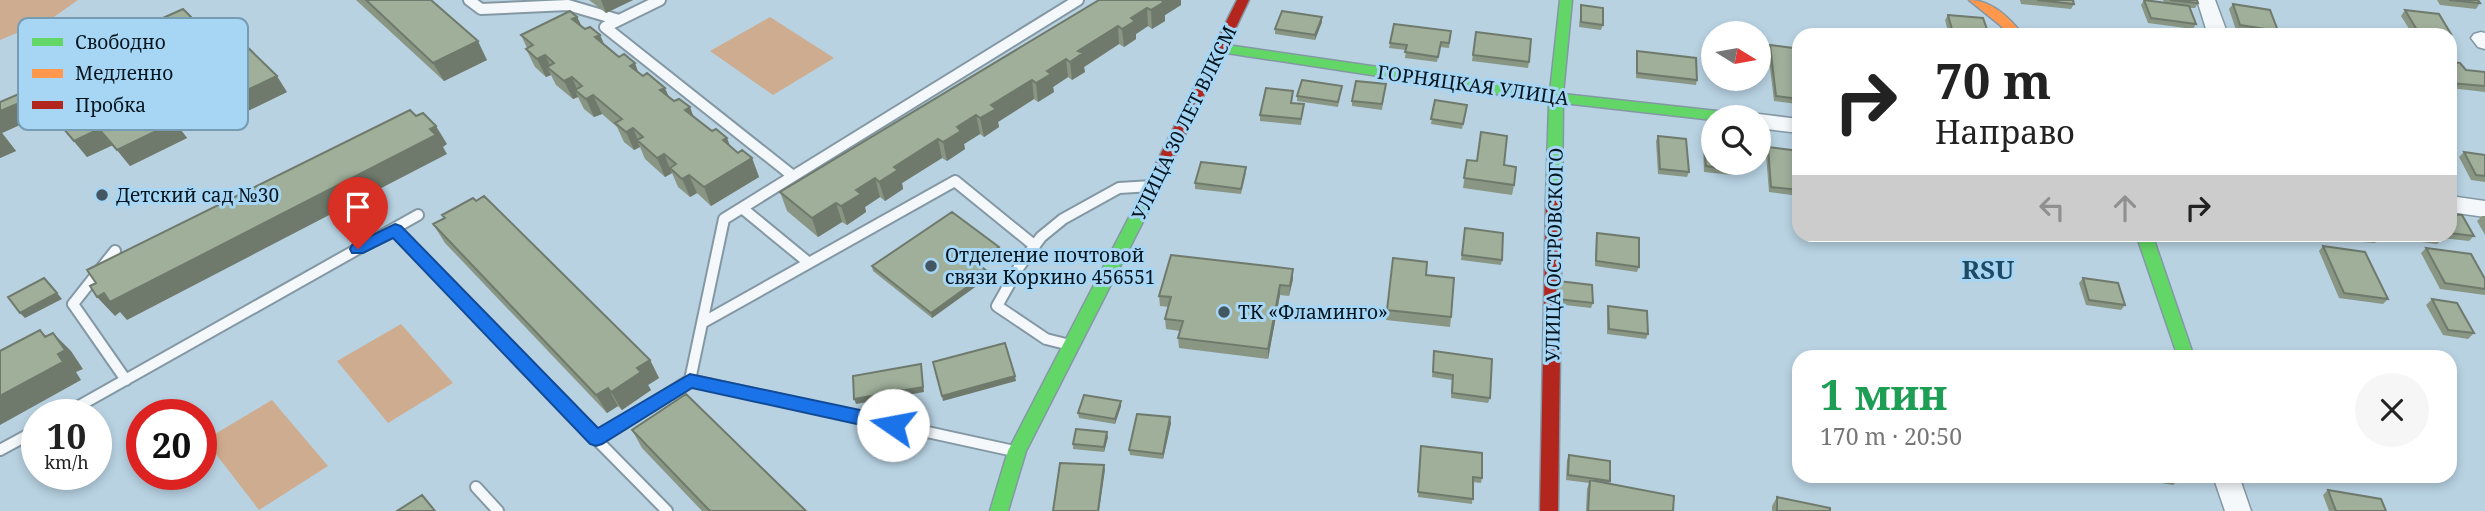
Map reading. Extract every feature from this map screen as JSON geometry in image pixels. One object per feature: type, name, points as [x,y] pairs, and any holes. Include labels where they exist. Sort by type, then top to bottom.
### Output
[{"type":"street","name":"УЛИЦА 30 ЛЕТ ВЛКСМ","points":[[999,511],[1017,451],[1154,186],[1242,0]]},
{"type":"street","name":"УЛИЦА ОСТРОВСКОГО","points":[[1549,511],[1556,98],[1566,0]]},
{"type":"street","points":[[1975,0],[2010,28]]},
{"type":"street","points":[[2206,0],[2216,28]]},
{"type":"street","name":"ГОРНЯЦКАЯ УЛИЦА","points":[[1220,48],[1556,98],[1701,114]]},
{"type":"street","points":[[1771,122],[1792,125]]},
{"type":"street","points":[[2457,205],[2485,209]]},
{"type":"street","points":[[2147,242],[2184,350]]},
{"type":"street","points":[[2228,483],[2238,511]]},
{"type":"lane","points":[[469,0],[481,9],[568,5],[619,20]]},
{"type":"lane","points":[[506,6],[519,0]]},
{"type":"lane","points":[[660,0],[605,27],[793,176]]},
{"type":"lane","points":[[690,380],[724,219],[1078,0]]},
{"type":"lane","points":[[702,323],[955,181],[1035,246]]},
{"type":"lane","points":[[1071,345],[1046,339],[997,306],[1018,267],[1063,219],[1119,188],[1154,186]]},
{"type":"lane","points":[[742,208],[809,263]]},
{"type":"lane","points":[[92,399],[418,215]]},
{"type":"lane","points":[[395,230],[667,511]]},
{"type":"lane","points":[[116,251],[74,304],[126,380]]},
{"type":"lane","points":[[596,439],[690,380],[1017,451]]},
{"type":"lane","points":[[0,450],[21,439]]},
{"type":"lane","points":[[477,487],[498,511]]},
{"type":"shaded area","points":[[0,0],[78,0],[52,18],[18,18],[18,32],[0,40]]},
{"type":"shaded area","points":[[770,17],[834,58],[773,95],[710,51]]},
{"type":"shaded area","points":[[401,324],[453,383],[388,423],[337,361]]},
{"type":"shaded area","points":[[272,400],[328,466],[259,510],[217,456],[217,433]]},
{"type":"building","points":[[366,0],[431,0],[478,41],[433,63]]},
{"type":"building","points":[[1099,0],[1164,2],[1151,10],[1147,8],[1131,18],[1135,21],[1122,29],[1118,26],[1078,51],[1083,53],[1070,62],[1066,59],[1047,71],[1051,74],[1036,83],[1032,80],[991,105],[996,109],[980,118],[976,115],[957,127],[961,131],[943,142],[938,139],[894,167],[898,170],[879,182],[875,178],[856,190],[861,194],[841,206],[836,203],[812,218],[780,192]]},
{"type":"building","points":[[2037,0],[2073,0],[2074,4]]},
{"type":"building","points":[[2144,0],[2189,6],[2196,24],[2151,18]]},
{"type":"building","points":[[2170,0],[2197,0],[2198,3]]},
{"type":"building","points":[[2449,0],[2478,0],[2480,3]]},
{"type":"building","points":[[2233,4],[2270,10],[2277,28],[2259,28],[2240,25]]},
{"type":"building","points":[[1581,5],[1603,8],[1603,25],[1581,22]]},
{"type":"building","points":[[183,9],[192,18],[163,18]]},
{"type":"building","points":[[2405,10],[2439,14],[2447,28],[2416,28]]},
{"type":"building","points":[[570,11],[577,17],[572,19],[585,29],[590,27],[600,35],[595,37],[619,57],[624,54],[635,63],[630,66],[643,76],[647,73],[665,88],[660,90],[674,101],[679,99],[690,107],[685,110],[712,131],[716,129],[727,138],[723,140],[738,153],[742,150],[752,158],[704,187],[689,175],[682,179],[670,168],[676,164],[664,154],[657,158],[637,140],[643,137],[633,128],[626,132],[615,123],[622,119],[593,95],[586,99],[575,90],[582,86],[572,77],[564,81],[547,67],[554,63],[545,55],[537,59],[526,49],[533,45],[521,35]]},
{"type":"building","points":[[1282,11],[1322,17],[1315,35],[1275,29]]},
{"type":"building","points":[[1948,15],[1983,18],[1987,28],[1952,28]]},
{"type":"building","points":[[1394,24],[1451,31],[1449,43],[1441,42],[1438,57],[1405,52],[1407,45],[1390,43]]},
{"type":"building","points":[[1476,32],[1531,39],[1529,62],[1473,55]]},
{"type":"building","points":[[1771,45],[1792,48],[1792,98],[1776,96]]},
{"type":"building","points":[[248,48],[277,76],[248,90]]},
{"type":"building","points":[[1637,51],[1696,58],[1697,80],[1637,73]]},
{"type":"building","points":[[2457,63],[2466,70],[2485,72],[2485,86],[2457,84]]},
{"type":"building","points":[[1302,80],[1342,86],[1338,102],[1297,96]]},
{"type":"building","points":[[1356,81],[1386,84],[1382,104],[1352,101]]},
{"type":"building","points":[[1266,88],[1293,91],[1291,103],[1304,104],[1301,119],[1260,115]]},
{"type":"building","points":[[18,94],[18,104],[0,111],[0,102]]},
{"type":"building","points":[[1435,100],[1467,105],[1463,124],[1431,119]]},
{"type":"building","points":[[410,110],[416,116],[423,113],[436,126],[430,129],[436,135],[110,302],[104,293],[97,297],[90,286],[96,283],[87,270]]},
{"type":"building","points":[[65,130],[97,130],[74,141]]},
{"type":"building","points":[[100,130],[158,130],[117,150]]},
{"type":"building","points":[[1481,132],[1507,136],[1504,165],[1516,167],[1514,185],[1464,178],[1467,160],[1477,161]]},
{"type":"building","points":[[1658,136],[1686,139],[1689,172],[1660,169]]},
{"type":"building","points":[[1771,147],[1792,150],[1792,189],[1771,187]]},
{"type":"building","points":[[2464,152],[2485,155],[2485,176],[2476,175]]},
{"type":"building","points":[[1201,162],[1246,167],[1241,189],[1195,183]]},
{"type":"building","points":[[484,196],[650,360],[637,368],[641,372],[611,392],[608,388],[596,395],[433,224],[445,218],[442,215],[473,198],[476,201]]},
{"type":"building","name":"Отделение почтовой связи Коркино 456551","points":[[952,212],[999,247],[977,263],[988,272],[931,313],[872,266]]},
{"type":"building","points":[[2457,215],[2462,215],[2474,236],[2457,234]]},
{"type":"building","points":[[1465,228],[1503,233],[1502,260],[1462,255]]},
{"type":"building","points":[[1597,233],[1639,238],[1639,267],[1596,261]]},
{"type":"building","points":[[2323,246],[2365,252],[2388,299],[2344,293]]},
{"type":"building","points":[[2426,248],[2471,254],[2485,279],[2485,289],[2445,283]]},
{"type":"building","name":"ТК «Фламинго»","points":[[1171,255],[1293,269],[1290,286],[1280,285],[1268,349],[1178,338],[1183,321],[1165,319],[1171,297],[1159,296]]},
{"type":"building","points":[[1393,258],[1427,262],[1426,275],[1454,278],[1451,317],[1387,310]]},
{"type":"building","points":[[44,278],[57,293],[20,313],[8,297]]},
{"type":"building","points":[[2083,278],[2118,283],[2125,305],[2089,300]]},
{"type":"building","points":[[1558,281],[1592,285],[1593,303],[1557,299]]},
{"type":"building","points":[[2432,299],[2457,303],[2474,333],[2448,330]]},
{"type":"building","points":[[1608,306],[1647,311],[1648,334],[1609,329]]},
{"type":"building","points":[[40,330],[45,337],[53,333],[65,350],[58,354],[63,362],[0,396],[0,351]]},
{"type":"building","points":[[1005,343],[1015,376],[942,396],[933,362]]},
{"type":"building","points":[[1434,351],[1492,359],[1490,398],[1452,393],[1453,375],[1433,372]]},
{"type":"building","points":[[921,364],[923,387],[854,399],[853,376]]},
{"type":"building","points":[[686,394],[806,511],[710,511],[632,430]]},
{"type":"building","points":[[1084,395],[1121,401],[1115,419],[1078,413]]},
{"type":"building","points":[[1137,414],[1170,417],[1163,454],[1129,450]]},
{"type":"building","points":[[1076,429],[1107,432],[1104,447],[1073,444]]},
{"type":"building","points":[[1421,446],[1482,453],[1482,478],[1473,477],[1473,499],[1418,492]]},
{"type":"building","points":[[1569,455],[1610,461],[1610,481],[1568,475]]},
{"type":"building","points":[[1060,463],[1104,465],[1098,511],[1053,511]]},
{"type":"building","points":[[1590,480],[1674,496],[1673,511],[1588,511]]},
{"type":"building","points":[[2328,490],[2381,499],[2386,511],[2336,511]]},
{"type":"building","points":[[422,495],[435,511],[397,511]]},
{"type":"building","points":[[1777,497],[1830,508],[1830,511],[1777,511]]},
{"type":"traffic: fast","points":[[1554,200],[1556,98],[1566,0]]},
{"type":"traffic: fast","points":[[1220,48],[1556,98],[1701,114]]},
{"type":"traffic: fast","points":[[999,511],[1017,451],[1145,202]]},
{"type":"traffic: fast","points":[[2147,242],[2184,350]]},
{"type":"traffic: slow","points":[[1975,0],[2010,28]]},
{"type":"traffic: jam","points":[[1145,202],[1243,0]]},
{"type":"traffic: jam","points":[[1549,511],[1554,200]]},
{"type":"place","name":"Детский сад №30","points":[[102,195]]},
{"type":"place","name":"Отделение почтовой связи Коркино 456551","points":[[931,266]]},
{"type":"place","name":"ТК «Фламинго»","points":[[1224,312]]},
{"type":"district","name":"RSU","points":[[1988,270]]},
{"type":"route","points":[[358,249],[395,230],[596,439],[690,380],[893,425]]}]
